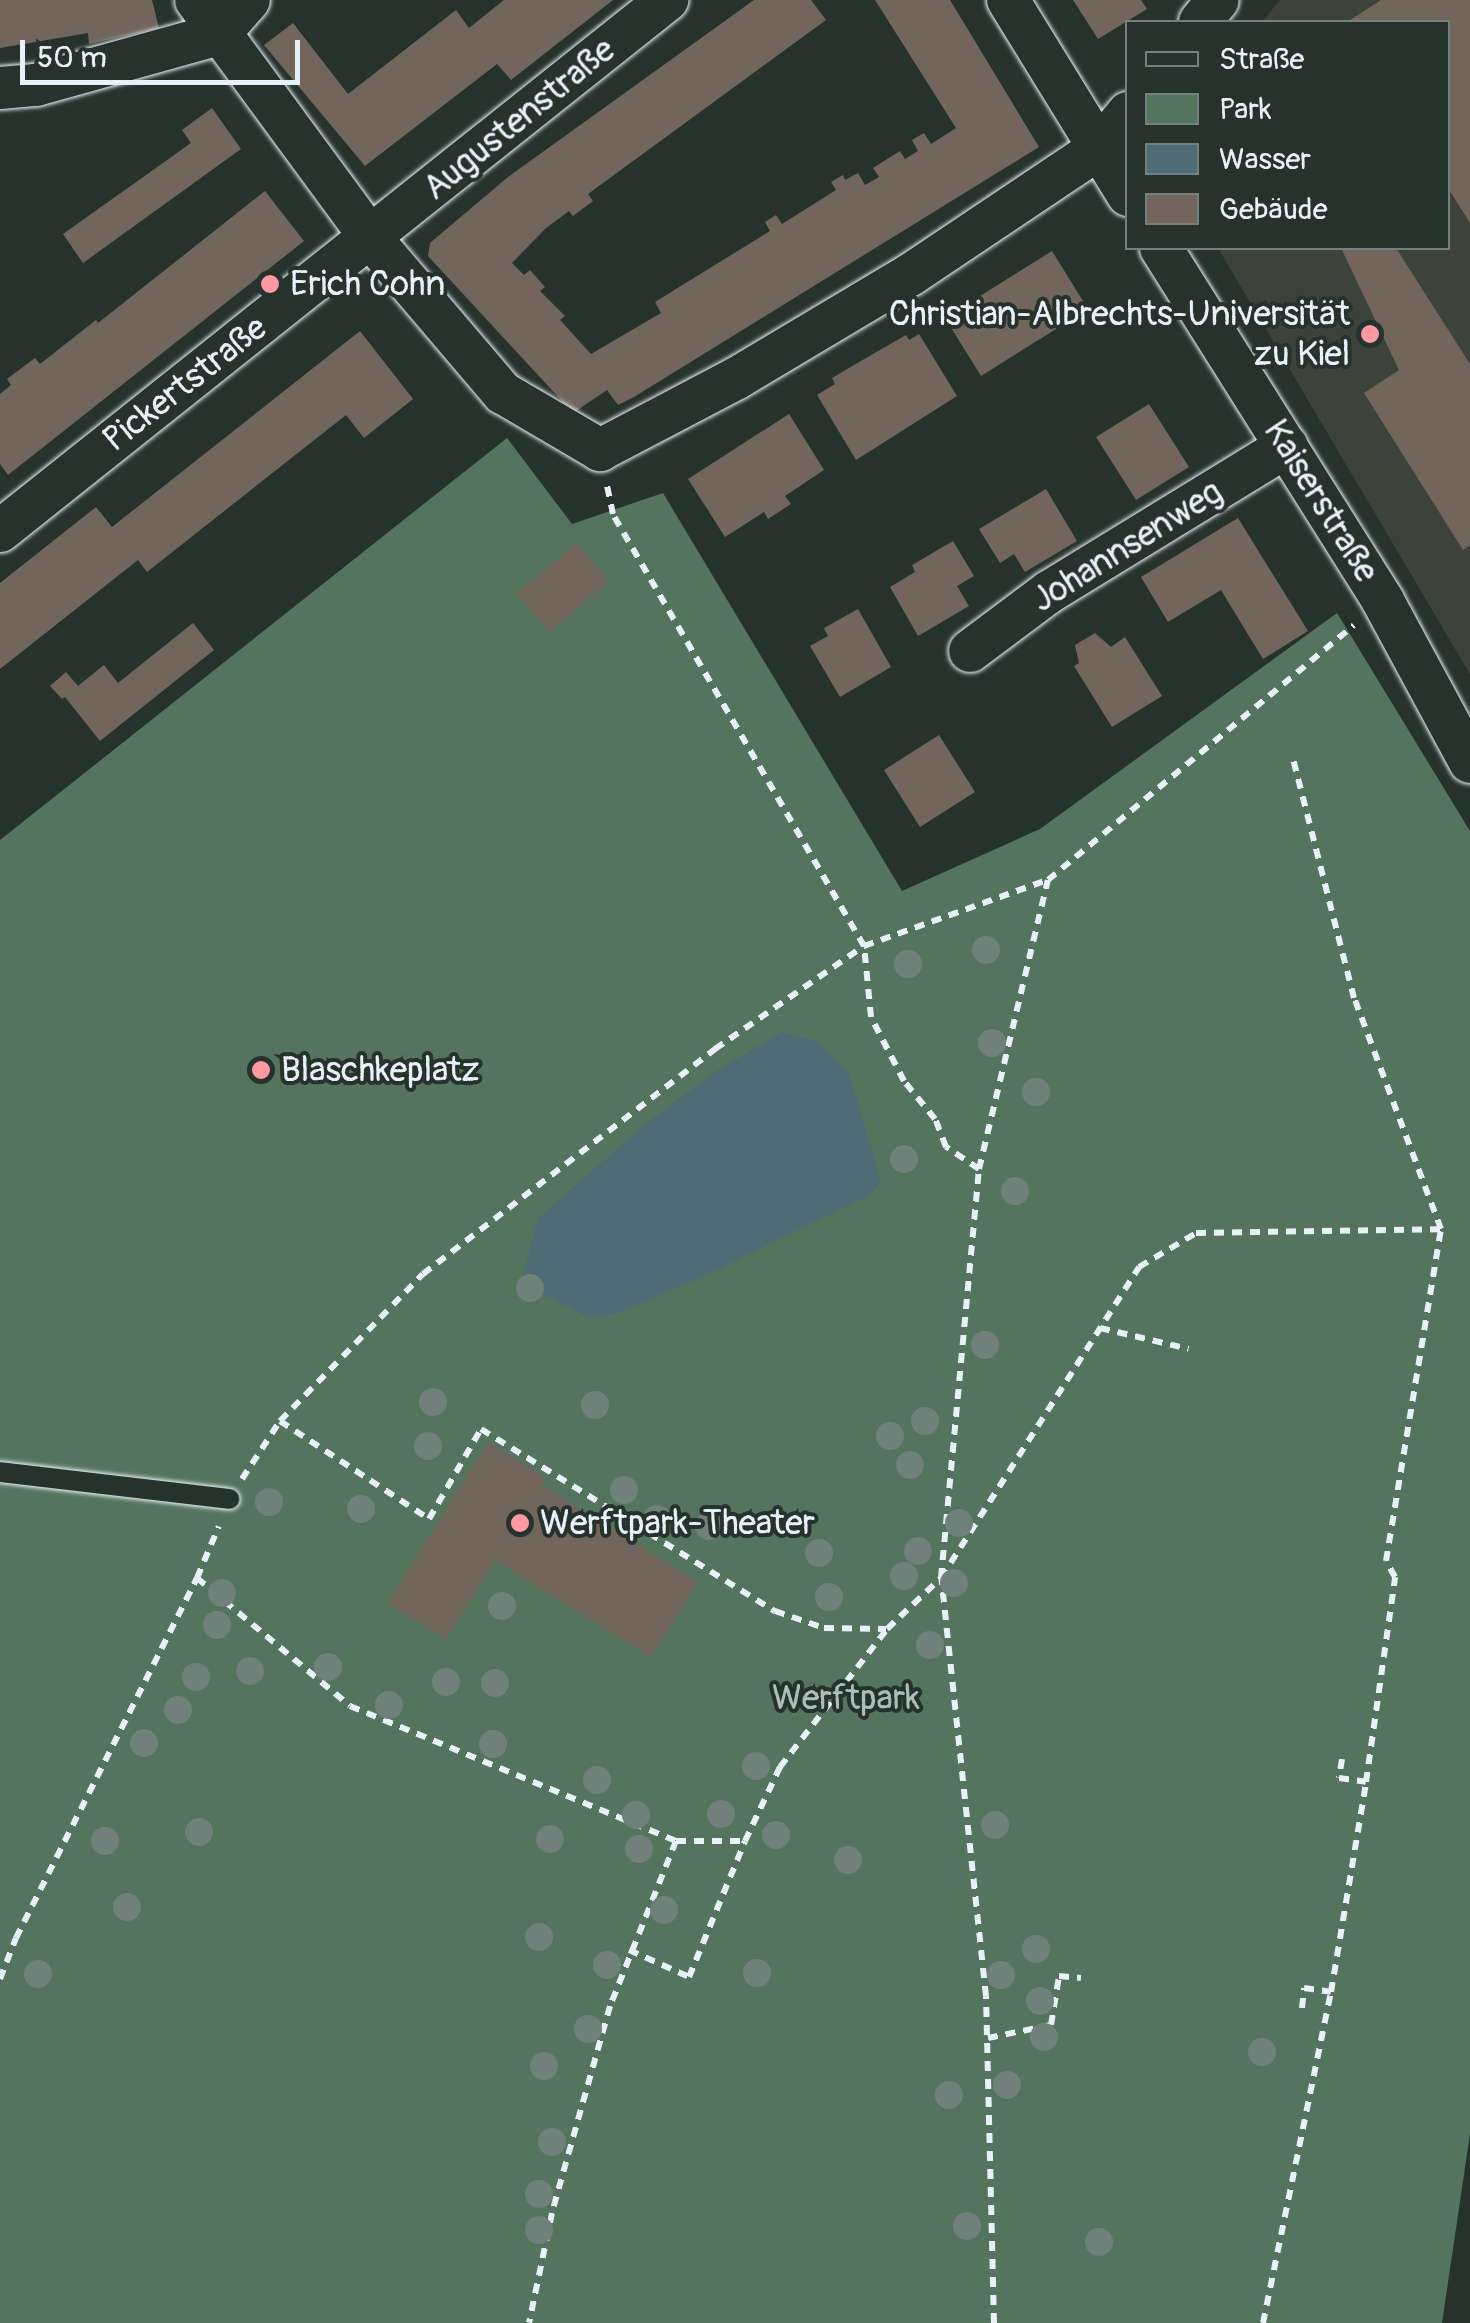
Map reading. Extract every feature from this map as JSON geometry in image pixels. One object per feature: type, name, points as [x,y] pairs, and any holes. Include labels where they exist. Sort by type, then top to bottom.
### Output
[{"type":"street","points":[[0,88],[36,86],[250,0]]},
{"type":"street","name":"Augustenstraße","points":[[370,238],[667,0]]},
{"type":"street","points":[[1008,0],[1125,190]]},
{"type":"street","points":[[1202,20],[1218,0]]},
{"type":"street","points":[[208,17],[370,238],[504,393],[600,450],[737,378],[910,275],[1098,149],[1125,117]]},
{"type":"street","name":"Pickertstraße","points":[[0,531],[370,238]]},
{"type":"street","name":"Kaiserstraße","points":[[1162,250],[1383,602],[1470,762]]},
{"type":"street","name":"Johannsenweg","points":[[970,651],[1049,592],[1288,446]]},
{"type":"lane","points":[[0,1472],[230,1499]]},
{"type":"path","points":[[600,450],[613,514],[864,946],[871,1017],[891,1048],[904,1082],[935,1119],[946,1147],[979,1169]]},
{"type":"path","points":[[0,1979],[16,1938],[197,1578],[230,1499],[280,1421],[423,1274],[715,1049],[864,946],[1048,880],[1383,602]]},
{"type":"path","points":[[1263,2323],[1331,1992],[1366,1782],[1396,1577],[1386,1562],[1442,1228],[1354,998],[1292,760]]},
{"type":"path","points":[[994,2323],[988,2038],[941,1578],[979,1169],[1048,880]]},
{"type":"path","points":[[629,1950],[689,1976],[780,1767],[888,1629],[941,1578],[1139,1266],[1196,1233],[1442,1228]]},
{"type":"path","points":[[1100,1328],[1189,1349]]},
{"type":"path","points":[[280,1421],[429,1518],[482,1429],[775,1611],[824,1628],[888,1629]]},
{"type":"path","points":[[197,1578],[350,1706],[676,1842],[745,1841]]},
{"type":"path","points":[[1342,1759],[1339,1778],[1366,1782]]},
{"type":"path","points":[[529,2323],[571,2137],[629,1950],[676,1842]]},
{"type":"path","points":[[988,2038],[1051,2026],[1059,1976],[1081,1978]]},
{"type":"path","points":[[1302,2008],[1304,1988],[1331,1992]]},
{"type":"shaded area","name":"Christian-Albrechts-Universität zu Kiel","points":[[1280,0],[1470,0],[1470,674],[1219,250],[1450,250],[1450,20],[1264,20]]},
{"type":"green space","name":"Werftpark","points":[[507,438],[572,524],[663,493],[902,891],[1040,829],[1337,613],[1470,831],[1470,2134],[1442,2323],[0,2323],[0,840]]},
{"type":"water","points":[[782,1032],[819,1042],[849,1074],[881,1181],[871,1194],[700,1278],[614,1314],[588,1317],[521,1283],[538,1218],[653,1118],[715,1072]]},
{"type":"building","points":[[0,0],[152,0],[159,28],[89,44],[88,33],[0,48]]},
{"type":"building","points":[[504,0],[613,0],[511,80],[497,64],[365,166],[264,45],[293,23],[348,94],[456,10],[469,28]]},
{"type":"building","points":[[754,0],[811,0],[826,20],[588,194],[593,201],[573,216],[569,211],[546,228],[512,263],[524,275],[530,270],[545,287],[540,291],[565,316],[560,320],[591,354],[661,313],[655,302],[770,231],[765,222],[776,215],[782,224],[836,190],[831,182],[843,175],[845,180],[858,173],[865,185],[879,177],[873,168],[900,151],[905,159],[918,151],[912,140],[924,133],[931,144],[956,128],[875,0],[950,0],[1039,147],[634,397],[618,405],[607,390],[573,413],[428,256],[430,243],[508,177]]},
{"type":"building","points":[[1073,0],[1141,0],[1147,9],[1098,39]]},
{"type":"building","points":[[1381,0],[1470,0],[1470,223],[1450,191],[1450,20],[1350,20]]},
{"type":"building","points":[[212,108],[241,149],[83,263],[63,234],[191,143],[182,130]]},
{"type":"building","points":[[265,191],[304,241],[8,475],[0,464],[0,394],[11,385],[7,379],[35,358],[40,364],[96,320],[98,323]]},
{"type":"building","points":[[1342,250],[1397,250],[1470,364],[1470,545],[1463,550],[1364,393],[1399,370]]},
{"type":"building","points":[[1052,251],[1088,309],[981,376],[945,318]]},
{"type":"building","points":[[360,331],[413,399],[364,438],[346,415],[147,572],[138,560],[0,669],[0,583],[96,507],[112,527]]},
{"type":"building","points":[[919,334],[957,396],[856,460],[817,395],[835,384],[832,378],[906,335],[909,340]]},
{"type":"building","points":[[1149,404],[1189,467],[1136,500],[1096,437]]},
{"type":"building","points":[[789,414],[824,470],[785,496],[791,504],[768,519],[764,512],[725,537],[688,479]]},
{"type":"building","points":[[1046,489],[1077,541],[1025,572],[1014,554],[1000,563],[979,529]]},
{"type":"building","points":[[1238,518],[1308,631],[1263,659],[1221,590],[1168,622],[1141,577]]},
{"type":"building","points":[[953,541],[974,576],[957,586],[969,606],[918,636],[890,587],[915,572],[912,565]]},
{"type":"building","points":[[576,543],[609,582],[550,632],[517,594]]},
{"type":"building","points":[[858,609],[891,667],[840,697],[810,646],[828,636],[824,628]]},
{"type":"building","points":[[193,623],[214,650],[100,741],[65,697],[62,699],[50,686],[66,672],[78,686],[104,665],[118,683]]},
{"type":"building","points":[[1095,633],[1111,647],[1125,637],[1162,696],[1112,727],[1074,666],[1079,663],[1075,645]]},
{"type":"building","points":[[939,735],[975,792],[920,827],[884,770]]},
{"type":"building","name":"Werftpark-Theater","points":[[488,1442],[546,1478],[541,1485],[698,1582],[651,1657],[495,1560],[446,1639],[388,1603]]},
{"type":"place","name":"Erich Cohn","points":[[270,284]]},
{"type":"place","name":"Christian-Albrechts-Universität zu Kiel","points":[[1370,334]]},
{"type":"place","name":"Blaschkeplatz","points":[[261,1070]]},
{"type":"place","name":"Werftpark-Theater","points":[[520,1523]]}]
